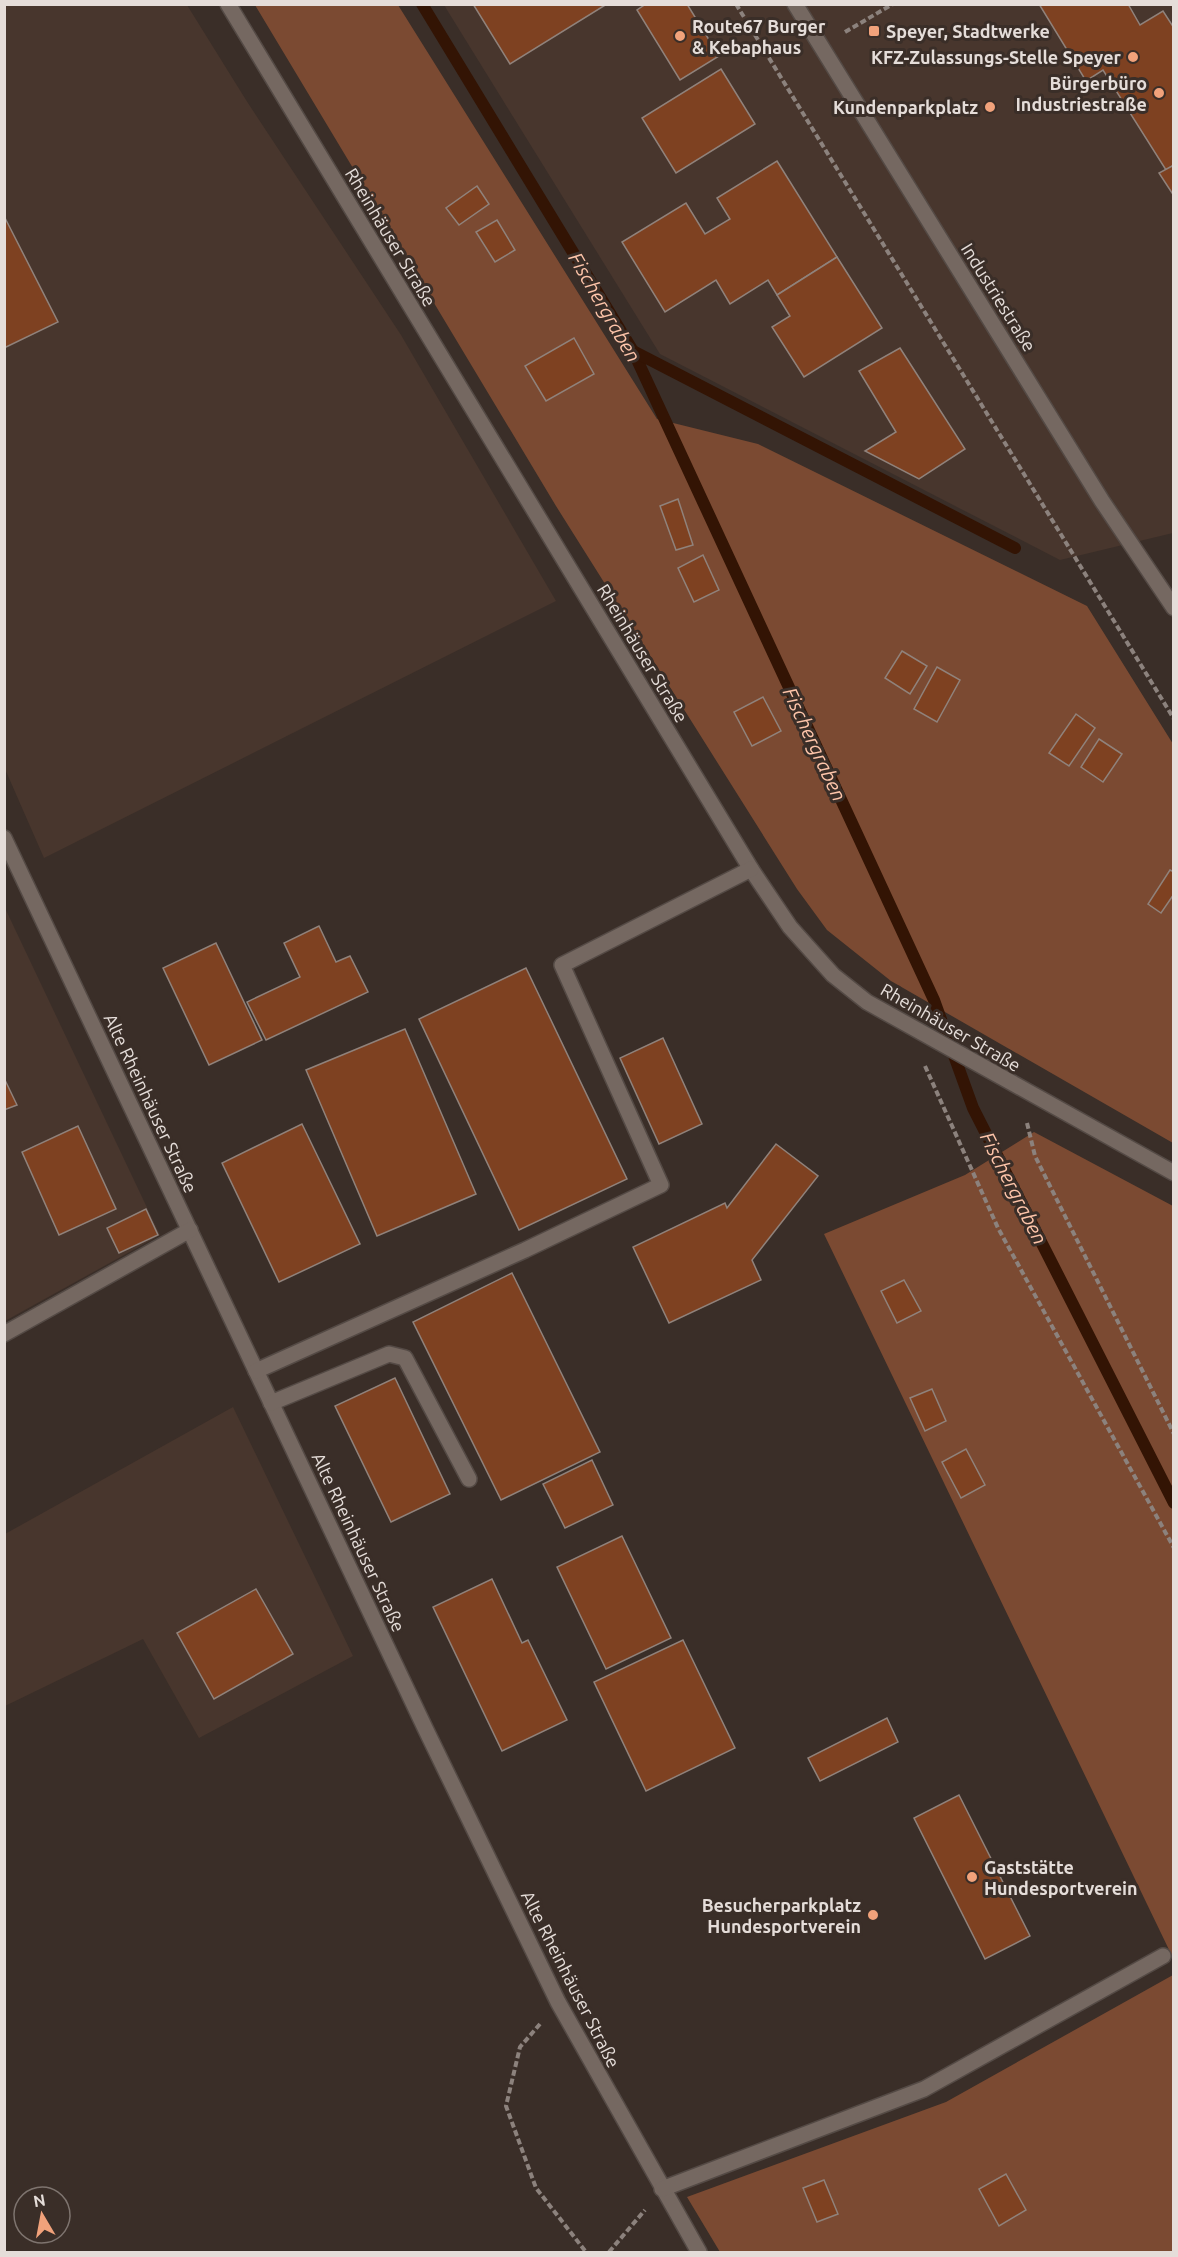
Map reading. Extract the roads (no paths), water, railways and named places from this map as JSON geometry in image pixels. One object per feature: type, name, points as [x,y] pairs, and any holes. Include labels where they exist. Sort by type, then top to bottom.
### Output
[{"type":"street","name":"Rheinhäuser Straße","points":[[228,4],[751,869],[790,927],[833,975],[867,1002],[908,1027],[1173,1173]]},
{"type":"street","name":"Industriestraße","points":[[795,4],[1102,501],[1173,608]]},
{"type":"street","name":"Alte Rheinhäuser Straße","points":[[4,838],[558,2002],[699,2253]]},
{"type":"street","points":[[256,1371],[525,1250],[661,1185],[562,965],[751,869]]},
{"type":"street","points":[[4,1334],[190,1230]]},
{"type":"street","points":[[271,1403],[389,1354],[405,1358],[469,1479]]},
{"type":"street","points":[[662,2189],[924,2089],[1163,1956]]},
{"type":"waterway","name":"Fischergraben","points":[[422,4],[633,351],[934,1000],[973,1108],[1174,1503]]},
{"type":"waterway","points":[[633,351],[1015,548]]},
{"type":"place","name":"Speyer, Stadtwerke","points":[[874,31]]},
{"type":"place","name":"Route67 Burger & Kebaphaus","points":[[680,36]]},
{"type":"place","name":"KFZ-Zulassungs-Stelle Speyer","points":[[1133,57]]},
{"type":"place","name":"Bürgerbüro Industriestraße","points":[[1159,93]]},
{"type":"place","name":"Kundenparkplatz","points":[[990,107]]},
{"type":"place","name":"Gaststätte Hundesportverein","points":[[972,1877]]},
{"type":"place","name":"Besucherparkplatz Hundesportverein","points":[[873,1915]]}]
